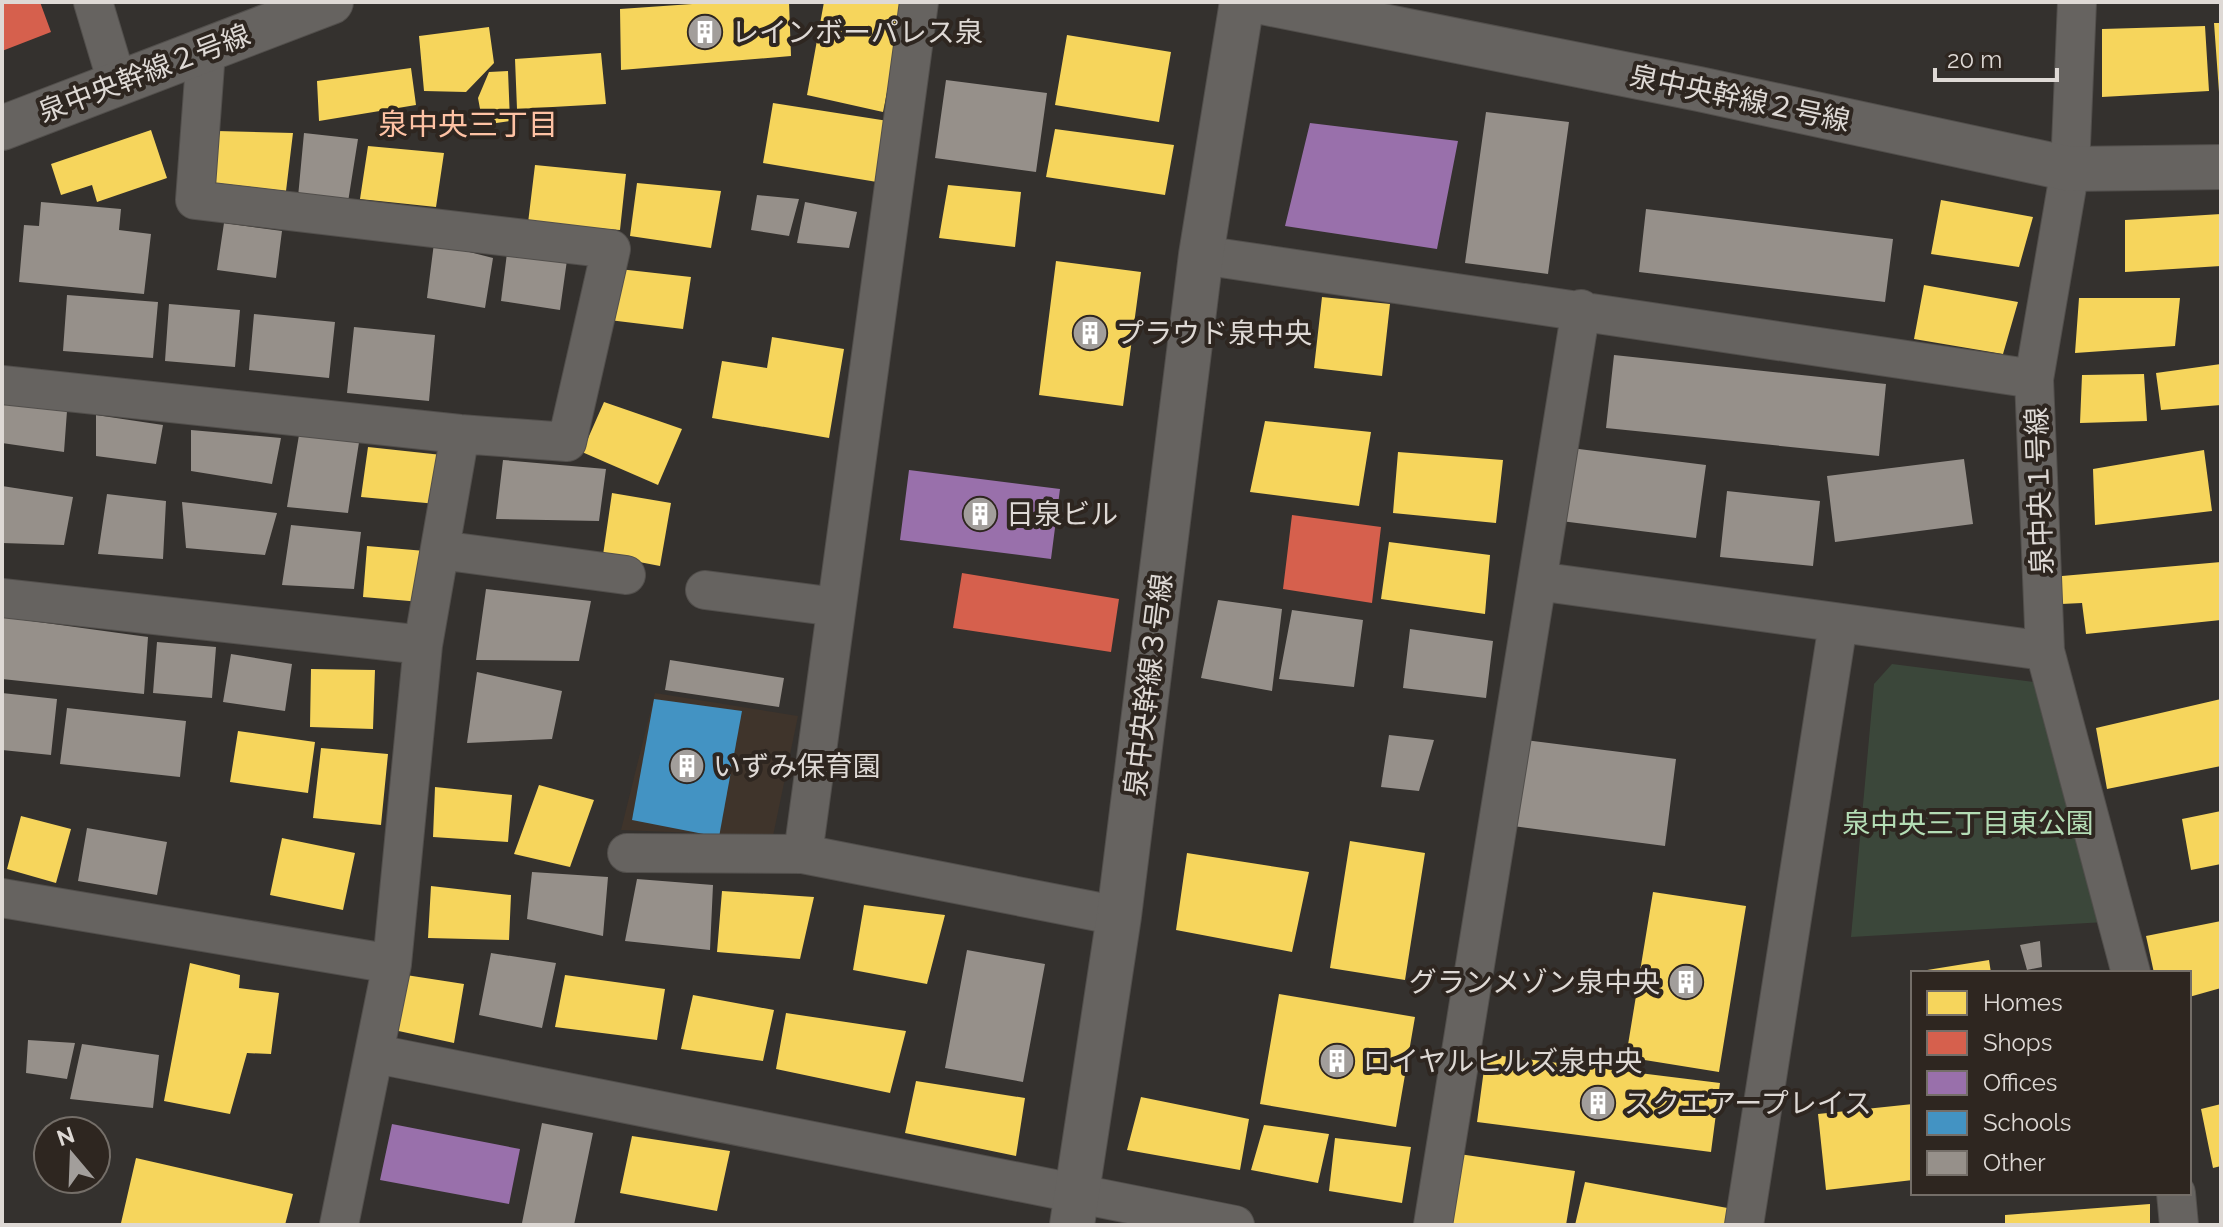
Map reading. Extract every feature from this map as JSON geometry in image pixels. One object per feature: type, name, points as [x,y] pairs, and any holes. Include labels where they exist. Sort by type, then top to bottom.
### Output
[{"type":"street","points":[[93,2],[117,82]]},
{"type":"street","name":"泉中央幹線２号線","points":[[2,128],[331,2]]},
{"type":"street","points":[[803,854],[919,2]]},
{"type":"street","name":"泉中央幹線３号線","points":[[1075,1208],[1119,916],[1201,255],[1242,2]]},
{"type":"street","name":"泉中央幹線２号線","points":[[1262,2],[1699,89],[2070,169],[2221,167]]},
{"type":"street","name":"泉中央１号線","points":[[2077,2],[2070,169],[2034,379],[2045,651],[2130,971]]},
{"type":"street","points":[[2,385],[460,434],[567,442],[611,249],[195,200],[206,51]]},
{"type":"street","points":[[1201,255],[1581,309],[2034,379]]},
{"type":"street","points":[[1433,1225],[1581,309]]},
{"type":"street","points":[[339,1225],[392,964],[423,645],[460,434]]},
{"type":"street","points":[[440,550],[626,575]]},
{"type":"street","points":[[1537,581],[2045,651]]},
{"type":"street","points":[[705,590],[836,607]]},
{"type":"street","points":[[2,598],[423,645]]},
{"type":"street","points":[[1744,1225],[1838,624]]},
{"type":"street","points":[[627,853],[803,854],[1119,916]]},
{"type":"street","points":[[2,898],[392,964]]},
{"type":"street","points":[[376,1054],[1075,1208],[1235,1225]]},
{"type":"street","points":[[2176,1195],[2179,1225]]},
{"type":"shaded area","points":[[655,693],[798,716],[773,836],[621,830]]},
{"type":"green space","name":"泉中央三丁目東公園","points":[[1892,664],[2041,683],[2105,922],[1851,937],[1874,684]]},
{"type":"building: Homes","name":"レインボーパレス泉","points":[[721,2],[789,2],[791,56],[621,70],[620,9]]},
{"type":"building: Homes","points":[[824,2],[901,2],[904,8],[883,112],[807,95]]},
{"type":"building: Homes","points":[[2214,23],[2221,23],[2221,92],[2219,92]]},
{"type":"building: Homes","points":[[2205,26],[2209,91],[2102,97],[2102,29]]},
{"type":"building: Homes","points":[[489,27],[494,63],[466,92],[424,91],[419,36]]},
{"type":"building: Homes","points":[[1067,35],[1171,52],[1159,122],[1055,105]]},
{"type":"building: Homes","points":[[601,53],[606,104],[517,109],[515,59]]},
{"type":"building: Homes","points":[[411,68],[416,105],[319,121],[317,81]]},
{"type":"building: Homes","points":[[508,71],[510,121],[483,125],[478,98],[489,72]]},
{"type":"building: Homes","points":[[773,103],[888,121],[883,183],[763,163]]},
{"type":"building: Homes","points":[[1055,129],[1174,145],[1165,195],[1046,177]]},
{"type":"building: Homes","points":[[151,130],[167,178],[97,202],[92,185],[61,195],[51,164]]},
{"type":"building: Homes","points":[[217,131],[293,133],[286,191],[215,183]]},
{"type":"building: Homes","points":[[368,146],[444,153],[436,207],[360,199]]},
{"type":"building: Homes","points":[[535,165],[626,174],[620,230],[528,223]]},
{"type":"building: Homes","points":[[637,183],[721,191],[711,248],[630,236]]},
{"type":"building: Homes","points":[[948,185],[1021,192],[1015,247],[939,238]]},
{"type":"building: Homes","points":[[1941,200],[2033,217],[2019,267],[1931,254]]},
{"type":"building: Homes","points":[[2221,214],[2221,266],[2125,272],[2125,220]]},
{"type":"building: Homes","name":"プラウド泉中央","points":[[1056,261],[1141,272],[1123,406],[1039,395]]},
{"type":"building: Homes","points":[[619,269],[691,277],[683,329],[609,320]]},
{"type":"building: Homes","points":[[1924,285],[2018,302],[2003,354],[1914,339]]},
{"type":"building: Homes","points":[[1322,297],[1390,304],[1382,376],[1314,368]]},
{"type":"building: Homes","points":[[2079,298],[2180,298],[2175,346],[2075,353]]},
{"type":"building: Homes","points":[[772,337],[844,349],[829,438],[712,418],[722,361],[767,368]]},
{"type":"building: Homes","points":[[2221,364],[2221,405],[2161,410],[2156,373]]},
{"type":"building: Homes","points":[[2144,374],[2147,421],[2080,423],[2082,375]]},
{"type":"building: Homes","points":[[604,402],[682,429],[658,485],[582,452]]},
{"type":"building: Homes","points":[[1265,421],[1371,432],[1359,506],[1250,492]]},
{"type":"building: Homes","points":[[368,447],[442,455],[437,504],[361,497]]},
{"type":"building: Homes","points":[[2204,450],[2212,511],[2095,525],[2093,469]]},
{"type":"building: Homes","points":[[1398,452],[1503,460],[1496,523],[1393,513]]},
{"type":"building: Homes","points":[[612,493],[671,503],[660,566],[603,555]]},
{"type":"building: Homes","points":[[1389,542],[1490,555],[1485,614],[1381,599]]},
{"type":"building: Homes","points":[[367,546],[425,551],[421,602],[363,597]]},
{"type":"building: Homes","points":[[2221,562],[2221,620],[2086,634],[2082,603],[2061,604],[2062,576]]},
{"type":"building: Homes","points":[[311,669],[375,670],[373,729],[310,727]]},
{"type":"building: Homes","points":[[2221,699],[2221,766],[2107,789],[2096,728]]},
{"type":"building: Homes","points":[[238,731],[315,742],[308,793],[230,782]]},
{"type":"building: Homes","points":[[321,748],[388,754],[381,825],[313,818]]},
{"type":"building: Homes","points":[[539,785],[594,800],[570,867],[514,854]]},
{"type":"building: Homes","points":[[435,787],[512,795],[508,842],[433,837]]},
{"type":"building: Homes","points":[[2221,811],[2221,864],[2191,870],[2182,819]]},
{"type":"building: Homes","points":[[21,816],[71,829],[56,883],[7,869]]},
{"type":"building: Homes","points":[[282,838],[355,853],[343,910],[270,895]]},
{"type":"building: Homes","points":[[1350,841],[1425,853],[1405,980],[1330,968]]},
{"type":"building: Homes","points":[[1187,853],[1309,872],[1292,952],[1176,930]]},
{"type":"building: Homes","points":[[431,886],[511,895],[509,940],[428,938]]},
{"type":"building: Homes","points":[[722,891],[814,897],[800,959],[717,952]]},
{"type":"building: Homes","name":"グランメゾン泉中央","points":[[1653,892],[1746,906],[1719,1072],[1626,1057]]},
{"type":"building: Homes","points":[[864,905],[945,915],[927,984],[853,970]]},
{"type":"building: Homes","points":[[2221,921],[2221,988],[2191,996],[2191,971],[2154,971],[2146,936]]},
{"type":"building: Homes","points":[[1989,960],[1991,971],[1921,971]]},
{"type":"building: Homes","points":[[190,963],[240,975],[239,988],[279,993],[271,1054],[247,1053],[230,1114],[164,1101]]},
{"type":"building: Homes","points":[[406,975],[464,984],[454,1043],[394,1030]]},
{"type":"building: Homes","points":[[565,975],[665,989],[657,1040],[555,1027]]},
{"type":"building: Homes","name":"ロイヤルヒルズ泉中央","points":[[1279,994],[1415,1017],[1396,1127],[1260,1104]]},
{"type":"building: Homes","points":[[693,995],[774,1010],[763,1061],[681,1049]]},
{"type":"building: Homes","points":[[786,1013],[906,1031],[890,1093],[776,1069]]},
{"type":"building: Homes","name":"スクエアープレイス","points":[[1486,1054],[1720,1083],[1711,1152],[1477,1122]]},
{"type":"building: Homes","points":[[916,1081],[1025,1098],[1016,1156],[905,1133]]},
{"type":"building: Homes","points":[[1141,1097],[1249,1119],[1240,1170],[1127,1150]]},
{"type":"building: Homes","points":[[1911,1104],[1911,1180],[1826,1190],[1818,1114]]},
{"type":"building: Homes","points":[[2221,1104],[2221,1166],[2213,1168],[2201,1109]]},
{"type":"building: Homes","points":[[1264,1125],[1329,1134],[1318,1183],[1251,1170]]},
{"type":"building: Homes","points":[[632,1136],[730,1151],[717,1211],[620,1193]]},
{"type":"building: Homes","points":[[1335,1138],[1411,1147],[1402,1203],[1329,1191]]},
{"type":"building: Homes","points":[[1459,1154],[1575,1171],[1566,1225],[1444,1224]]},
{"type":"building: Homes","points":[[136,1158],[293,1194],[285,1225],[121,1223]]},
{"type":"building: Homes","points":[[1585,1182],[1733,1209],[1731,1225],[1575,1225]]},
{"type":"building: Homes","points":[[2150,1204],[2150,1225],[2005,1225],[2005,1215]]},
{"type":"building: Shops","points":[[2,2],[40,2],[51,32],[2,51]]},
{"type":"building: Shops","points":[[1292,515],[1381,527],[1372,603],[1283,589]]},
{"type":"building: Shops","points":[[962,573],[1119,599],[1111,652],[953,628]]},
{"type":"building: Offices","points":[[1310,123],[1458,141],[1437,249],[1285,226]]},
{"type":"building: Offices","name":"日泉ビル","points":[[909,470],[1060,489],[1051,559],[900,540]]},
{"type":"building: Offices","points":[[392,1124],[520,1149],[509,1204],[380,1180]]},
{"type":"building: Schools","name":"いずみ保育園","points":[[654,699],[742,711],[719,837],[632,820]]},
{"type":"building: Other","points":[[946,80],[1047,93],[1036,172],[935,158]]},
{"type":"building: Other","points":[[1486,112],[1569,122],[1548,274],[1465,263]]},
{"type":"building: Other","points":[[304,133],[358,139],[348,202],[298,197]]},
{"type":"building: Other","points":[[757,195],[799,199],[789,236],[751,230]]},
{"type":"building: Other","points":[[41,202],[121,209],[119,230],[151,234],[144,294],[19,282],[24,225],[39,226]]},
{"type":"building: Other","points":[[805,202],[857,212],[849,248],[797,243]]},
{"type":"building: Other","points":[[1646,209],[1893,239],[1885,302],[1639,272]]},
{"type":"building: Other","points":[[224,223],[282,231],[276,278],[217,270]]},
{"type":"building: Other","points":[[434,243],[493,258],[485,308],[427,298]]},
{"type":"building: Other","points":[[508,245],[567,260],[560,310],[501,301]]},
{"type":"building: Other","points":[[67,295],[158,302],[153,358],[63,351]]},
{"type":"building: Other","points":[[169,304],[240,310],[235,367],[165,361]]},
{"type":"building: Other","points":[[254,314],[335,322],[329,378],[249,370]]},
{"type":"building: Other","points":[[354,327],[435,335],[429,401],[347,393]]},
{"type":"building: Other","points":[[1614,355],[1886,384],[1879,456],[1606,428]]},
{"type":"building: Other","points":[[2,400],[67,411],[64,452],[2,443]]},
{"type":"building: Other","points":[[96,415],[163,425],[156,464],[96,456]]},
{"type":"building: Other","points":[[300,429],[360,436],[348,513],[287,507]]},
{"type":"building: Other","points":[[191,430],[281,438],[272,484],[191,471]]},
{"type":"building: Other","points":[[1571,448],[1706,465],[1696,538],[1561,521]]},
{"type":"building: Other","points":[[1964,459],[1973,524],[1835,542],[1827,476]]},
{"type":"building: Other","points":[[503,460],[606,469],[599,521],[496,519]]},
{"type":"building: Other","points":[[2,486],[73,497],[64,545],[2,543]]},
{"type":"building: Other","points":[[1727,491],[1820,501],[1813,566],[1720,557]]},
{"type":"building: Other","points":[[107,494],[166,501],[163,559],[98,554]]},
{"type":"building: Other","points":[[182,502],[277,513],[265,555],[186,548]]},
{"type":"building: Other","points":[[291,525],[361,532],[354,589],[282,585]]},
{"type":"building: Other","points":[[486,589],[591,601],[579,661],[476,660]]},
{"type":"building: Other","points":[[1218,600],[1282,609],[1272,691],[1201,678]]},
{"type":"building: Other","points":[[1292,610],[1363,620],[1354,687],[1279,679]]},
{"type":"building: Other","points":[[2,617],[148,637],[144,694],[2,679]]},
{"type":"building: Other","points":[[1410,629],[1493,641],[1486,698],[1403,688]]},
{"type":"building: Other","points":[[157,642],[216,647],[212,698],[153,693]]},
{"type":"building: Other","points":[[231,654],[292,664],[285,711],[223,702]]},
{"type":"building: Other","points":[[670,660],[784,678],[779,707],[665,690]]},
{"type":"building: Other","points":[[477,672],[562,691],[552,739],[467,743]]},
{"type":"building: Other","points":[[2,693],[57,699],[51,755],[2,750]]},
{"type":"building: Other","points":[[67,708],[186,721],[180,777],[60,764]]},
{"type":"building: Other","points":[[1389,735],[1434,740],[1419,791],[1381,787]]},
{"type":"building: Other","points":[[1525,740],[1676,759],[1665,846],[1513,826]]},
{"type":"building: Other","points":[[87,828],[167,842],[157,895],[78,881]]},
{"type":"building: Other","points":[[532,872],[608,877],[603,936],[527,919]]},
{"type":"building: Other","points":[[637,879],[713,885],[710,950],[625,941]]},
{"type":"building: Other","points":[[2040,941],[2042,967],[2027,970],[2020,945]]},
{"type":"building: Other","points":[[967,950],[1045,964],[1023,1082],[945,1068]]},
{"type":"building: Other","points":[[491,953],[556,963],[542,1028],[479,1015]]},
{"type":"building: Other","points":[[28,1040],[75,1043],[67,1079],[26,1073]]},
{"type":"building: Other","points":[[82,1044],[159,1055],[153,1108],[70,1099]]},
{"type":"building: Other","points":[[542,1123],[593,1133],[574,1225],[522,1223]]},
{"type":"place","name":"レインボーパレス泉","points":[[705,32]]},
{"type":"place","name":"プラウド泉中央","points":[[1090,333]]},
{"type":"place","name":"日泉ビル","points":[[980,514]]},
{"type":"place","name":"いずみ保育園","points":[[687,766]]},
{"type":"place","name":"グランメゾン泉中央","points":[[1686,982]]},
{"type":"place","name":"ロイヤルヒルズ泉中央","points":[[1337,1061]]},
{"type":"place","name":"スクエアープレイス","points":[[1598,1103]]},
{"type":"district","name":"泉中央三丁目","points":[[468,125]]}]
